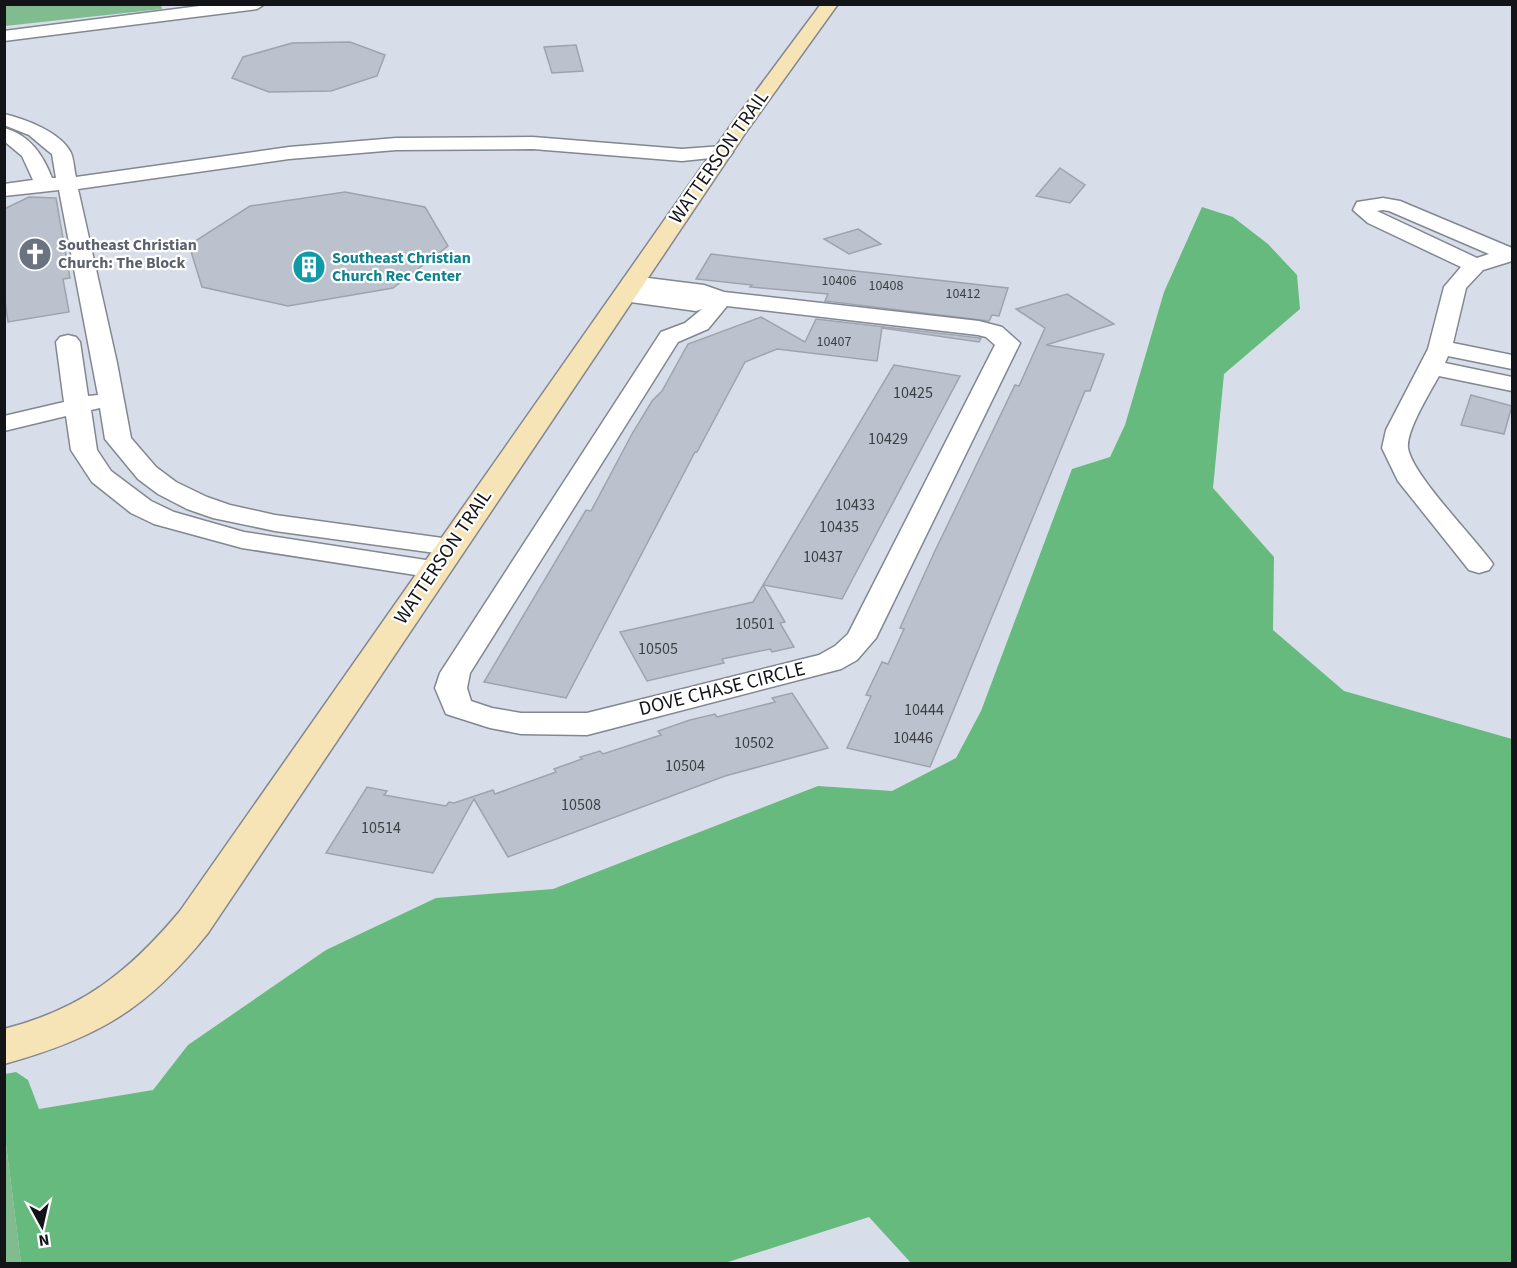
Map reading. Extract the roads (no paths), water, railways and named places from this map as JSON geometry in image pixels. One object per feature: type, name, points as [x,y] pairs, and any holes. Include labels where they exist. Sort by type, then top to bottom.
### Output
[{"type":"main road","name":"WATTERSON TRAIL","points":[[4,1047],[55,1032],[90,1017],[123,996],[167,956],[207,902],[723,152],[800,42],[830,4]]},
{"type":"street","points":[[4,36],[257,4]]},
{"type":"street","points":[[4,118],[23,124],[51,141],[61,153],[105,363],[118,439],[129,455],[167,488],[197,503],[223,512],[442,558]]},
{"type":"street","points":[[4,134],[23,145],[33,155],[44,184]]},
{"type":"street","points":[[4,189],[289,153],[396,144],[533,143],[682,155],[723,152]]},
{"type":"street","points":[[1475,265],[1375,219],[1366,214],[1363,210],[1364,206],[1393,205],[1510,254]]},
{"type":"street","points":[[1479,564],[1407,475],[1395,448],[1399,430],[1436,357],[1455,287],[1475,265],[1510,254]]},
{"type":"street","name":"DOVE CHASE CIRCLE","points":[[628,289],[704,292],[720,298],[979,328],[994,332],[1008,343],[861,638],[846,654],[830,662],[587,724],[549,727],[509,723],[457,707],[451,688],[455,673],[669,337],[697,327],[708,319],[720,298]]},
{"type":"street","points":[[94,313],[68,342],[84,450],[101,476],[134,502],[164,518],[242,540],[442,558]]},
{"type":"street","points":[[68,342],[90,351],[105,363]]},
{"type":"street","points":[[1436,357],[1512,362]]},
{"type":"street","points":[[1436,357],[1512,384]]},
{"type":"street","points":[[4,424],[110,398]]},
{"type":"place","name":"Southeast Christian Church: The Block","points":[[35,254]]},
{"type":"place","name":"Southeast Christian Church Rec Center","points":[[309,267]]}]
